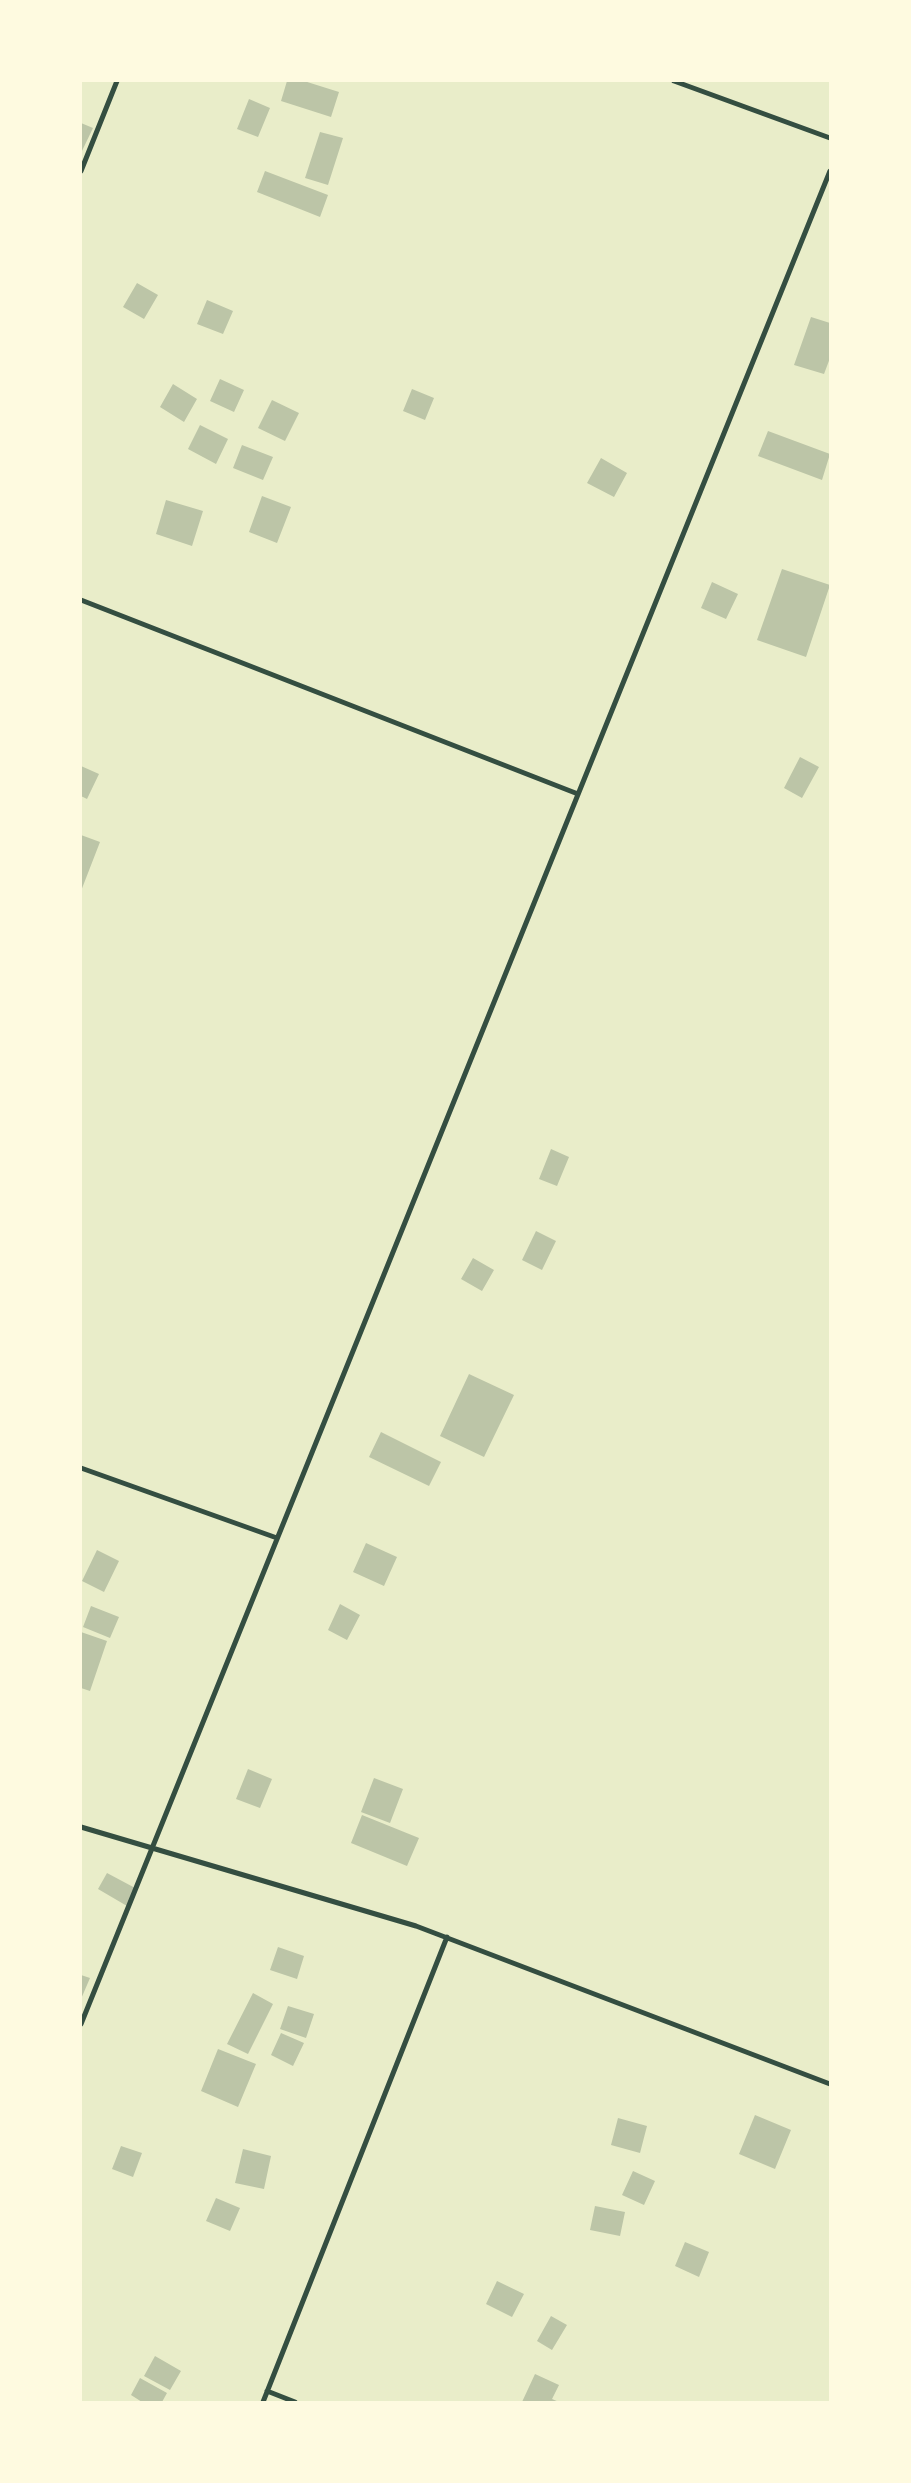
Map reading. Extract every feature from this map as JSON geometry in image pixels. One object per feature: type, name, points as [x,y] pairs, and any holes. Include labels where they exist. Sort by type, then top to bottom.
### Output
[{"type":"street","points":[[81,171],[117,81]]},
{"type":"street","points":[[674,81],[830,138]]},
{"type":"street","points":[[81,2024],[830,171]]},
{"type":"street","points":[[81,600],[578,794]]},
{"type":"street","points":[[81,1468],[277,1538]]},
{"type":"street","points":[[81,1827],[406,1923],[447,1937],[830,2084]]},
{"type":"street","points":[[263,2402],[447,1937]]},
{"type":"street","points":[[267,2391],[295,2402]]},
{"type":"building","points":[[287,81],[304,81],[339,92],[331,117],[281,101]]},
{"type":"building","points":[[249,99],[270,108],[258,137],[237,129]]},
{"type":"building","points":[[81,123],[93,128],[81,153]]},
{"type":"building","points":[[320,132],[343,138],[328,185],[305,178]]},
{"type":"building","points":[[265,171],[328,195],[320,217],[257,192]]},
{"type":"building","points":[[137,283],[158,295],[144,319],[123,307]]},
{"type":"building","points":[[207,300],[233,311],[223,334],[197,324]]},
{"type":"building","points":[[811,317],[830,323],[830,358],[824,374],[794,365]]},
{"type":"building","points":[[220,379],[244,390],[234,412],[210,401]]},
{"type":"building","points":[[173,384],[197,399],[184,422],[160,407]]},
{"type":"building","points":[[412,389],[434,398],[425,420],[403,411]]},
{"type":"building","points":[[272,400],[299,413],[285,441],[258,428]]},
{"type":"building","points":[[200,425],[228,439],[216,464],[188,449]]},
{"type":"building","points":[[768,431],[830,454],[822,480],[758,456]]},
{"type":"building","points":[[242,445],[273,457],[263,480],[233,468]]},
{"type":"building","points":[[601,458],[627,473],[614,497],[587,483]]},
{"type":"building","points":[[262,496],[291,507],[277,543],[249,532]]},
{"type":"building","points":[[166,500],[203,511],[192,546],[156,534]]},
{"type":"building","points":[[782,569],[830,585],[806,657],[757,640]]},
{"type":"building","points":[[712,582],[738,594],[726,619],[701,608]]},
{"type":"building","points":[[800,757],[819,767],[802,798],[784,788]]},
{"type":"building","points":[[81,766],[99,774],[87,799],[81,796]]},
{"type":"building","points":[[81,835],[100,842],[81,891]]},
{"type":"building","points":[[551,1149],[569,1157],[557,1186],[539,1179]]},
{"type":"building","points":[[536,1231],[556,1241],[542,1270],[522,1260]]},
{"type":"building","points":[[473,1258],[494,1270],[482,1291],[461,1279]]},
{"type":"building","points":[[469,1374],[514,1395],[484,1457],[440,1436]]},
{"type":"building","points":[[381,1432],[441,1462],[429,1486],[369,1457]]},
{"type":"building","points":[[366,1543],[397,1557],[384,1586],[353,1572]]},
{"type":"building","points":[[97,1550],[119,1561],[104,1592],[82,1581]]},
{"type":"building","points":[[340,1604],[360,1615],[347,1640],[328,1630]]},
{"type":"building","points":[[91,1606],[119,1617],[110,1638],[83,1627]]},
{"type":"building","points":[[81,1632],[107,1641],[90,1691],[81,1688]]},
{"type":"building","points":[[248,1769],[272,1779],[260,1808],[236,1799]]},
{"type":"building","points":[[374,1778],[403,1789],[390,1823],[361,1812]]},
{"type":"building","points":[[362,1815],[419,1838],[407,1866],[351,1843]]},
{"type":"building","points":[[107,1873],[137,1889],[127,1906],[98,1889]]},
{"type":"building","points":[[278,1947],[304,1956],[297,1979],[270,1970]]},
{"type":"building","points":[[81,1975],[90,1978],[81,1999]]},
{"type":"building","points":[[253,1993],[273,2004],[248,2054],[227,2044]]},
{"type":"building","points":[[288,2006],[314,2014],[306,2038],[280,2029]]},
{"type":"building","points":[[281,2033],[304,2043],[293,2066],[271,2055]]},
{"type":"building","points":[[218,2049],[256,2064],[238,2107],[201,2091]]},
{"type":"building","points":[[755,2115],[791,2130],[775,2169],[739,2154]]},
{"type":"building","points":[[618,2118],[647,2126],[640,2153],[611,2145]]},
{"type":"building","points":[[121,2146],[142,2153],[133,2177],[112,2169]]},
{"type":"building","points":[[243,2149],[271,2156],[264,2189],[235,2183]]},
{"type":"building","points":[[633,2171],[655,2181],[644,2205],[622,2195]]},
{"type":"building","points":[[216,2198],[240,2208],[230,2231],[206,2221]]},
{"type":"building","points":[[595,2206],[625,2212],[620,2236],[590,2230]]},
{"type":"building","points":[[685,2242],[709,2252],[699,2277],[675,2266]]},
{"type":"building","points":[[497,2281],[524,2294],[512,2317],[486,2304]]},
{"type":"building","points":[[551,2316],[567,2325],[552,2350],[537,2341]]},
{"type":"building","points":[[155,2356],[181,2371],[170,2390],[144,2376]]},
{"type":"building","points":[[535,2374],[559,2385],[552,2399],[559,2402],[522,2402]]},
{"type":"building","points":[[140,2378],[167,2393],[162,2402],[142,2402],[131,2395]]}]
